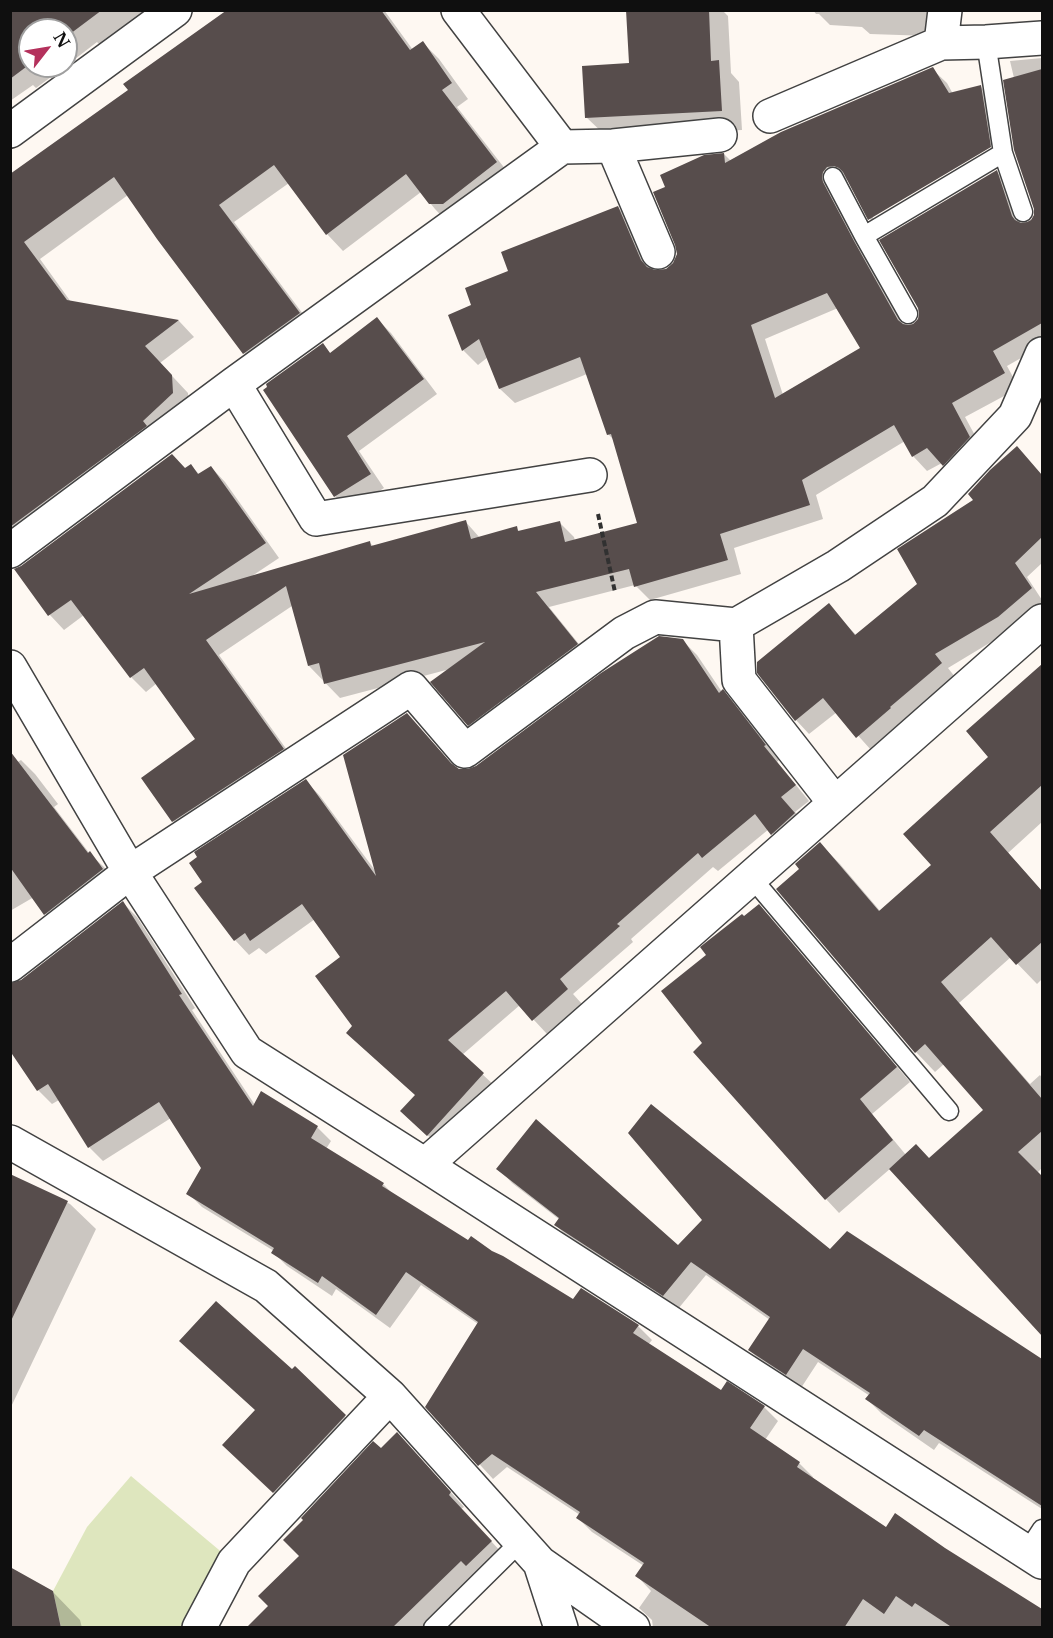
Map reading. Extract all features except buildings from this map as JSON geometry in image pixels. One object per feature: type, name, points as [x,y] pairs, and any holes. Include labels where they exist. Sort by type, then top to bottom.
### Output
[{"type":"street","points":[[10,131],[175,10]]},
{"type":"street","points":[[458,10],[562,147]]},
{"type":"street","points":[[941,43],[945,10]]},
{"type":"street","points":[[770,116],[941,43],[1042,38]]},
{"type":"street","points":[[10,551],[234,384],[562,147],[614,146],[720,135]]},
{"type":"street","points":[[614,146],[658,252]]},
{"type":"street","points":[[10,965],[130,872],[411,687],[465,751],[624,633],[655,617],[736,625],[838,566],[935,501],[1015,416],[1042,354]]},
{"type":"street","points":[[234,384],[316,519],[590,475]]},
{"type":"street","points":[[425,1165],[1042,621]]},
{"type":"street","points":[[736,625],[739,680],[835,803]]},
{"type":"street","points":[[10,667],[130,872],[247,1052],[1037,1548]]},
{"type":"street","points":[[10,1142],[267,1286],[390,1396],[530,1552],[633,1628]]},
{"type":"street","points":[[199,1628],[234,1562],[390,1396]]},
{"type":"street","points":[[530,1552],[561,1628]]},
{"type":"lane","points":[[986,42],[1003,153],[1023,212]]},
{"type":"lane","points":[[864,236],[1003,153]]},
{"type":"lane","points":[[833,177],[908,314]]},
{"type":"lane","points":[[752,877],[949,1111]]},
{"type":"lane","points":[[433,1628],[530,1552]]},
{"type":"path","points":[[590,475],[624,633]]},
{"type":"green space","points":[[131,1476],[225,1555],[194,1627],[61,1627],[53,1591],[87,1527]]}]
